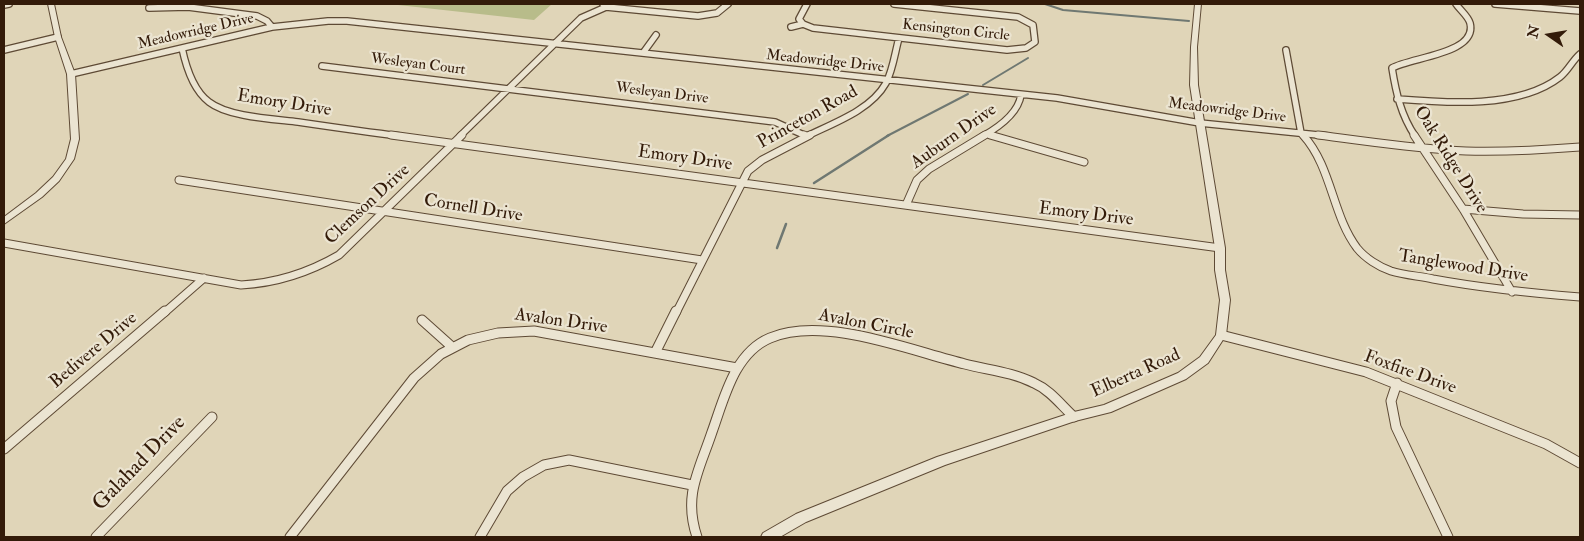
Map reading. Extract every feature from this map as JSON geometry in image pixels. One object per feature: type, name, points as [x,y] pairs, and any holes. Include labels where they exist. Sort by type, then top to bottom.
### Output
[{"type":"street","points":[[4,6],[10,4]]},
{"type":"street","points":[[4,221],[39,195],[56,179],[70,159],[75,139],[71,74],[58,36],[52,4]]},
{"type":"street","points":[[604,5],[698,16],[717,13],[728,4]]},
{"type":"street","points":[[803,24],[799,16],[807,4]]},
{"type":"street","name":"Kensington Circle","points":[[791,27],[803,24],[822,30],[1017,50],[1026,48],[1035,42],[1036,28],[1032,22],[1018,17],[894,4]]},
{"type":"street","name":"Elberta Road","points":[[768,537],[801,518],[941,461],[1074,417],[1106,409],[1182,376],[1204,360],[1221,335],[1225,300],[1220,270],[1220,248],[1194,85],[1194,47],[1198,4]]},
{"type":"street","name":"Oak Ridge Drive","points":[[1456,4],[1470,22],[1470,32],[1467,40],[1455,48],[1436,55],[1397,63],[1392,68],[1397,99],[1406,123],[1463,209],[1512,292]]},
{"type":"street","points":[[1495,4],[1580,11]]},
{"type":"street","name":"Clemson Drive","points":[[4,243],[241,285],[262,284],[317,268],[339,255],[386,211],[581,18],[604,5]]},
{"type":"street","points":[[149,8],[188,7],[257,16],[267,21],[272,27]]},
{"type":"street","name":"Meadowridge Drive","points":[[71,74],[272,27],[328,21],[348,21],[1057,98],[1200,123],[1301,132],[1423,148],[1466,151],[1536,151],[1580,146]]},
{"type":"street","points":[[643,54],[656,35]]},
{"type":"street","points":[[4,50],[58,36]]},
{"type":"street","name":"Princeton Road","points":[[655,354],[748,171],[762,160],[868,103],[878,95],[887,81],[899,38]]},
{"type":"street","name":"Emory Drive","points":[[182,48],[185,61],[199,89],[209,102],[225,110],[266,118],[1220,248]]},
{"type":"street","points":[[1286,50],[1301,132]]},
{"type":"street","points":[[1397,99],[1466,102],[1497,99],[1531,91],[1558,79],[1580,54]]},
{"type":"street","name":"Wesleyan Court","points":[[322,66],[511,88]]},
{"type":"street","name":"Wesleyan Drive","points":[[511,88],[775,122],[806,136]]},
{"type":"street","name":"Auburn Drive","points":[[906,205],[917,180],[929,169],[987,134],[1008,118],[1019,106],[1021,95]]},
{"type":"street","name":"Tanglewood Drive","points":[[1301,132],[1312,145],[1324,169],[1345,225],[1357,248],[1373,262],[1391,271],[1512,292],[1580,297]]},
{"type":"street","points":[[987,134],[1010,142],[1067,155],[1084,162]]},
{"type":"street","name":"Cornell Drive","points":[[179,180],[702,260]]},
{"type":"street","points":[[1463,209],[1524,214],[1580,215]]},
{"type":"street","name":"Bedivere Drive","points":[[4,449],[204,278]]},
{"type":"street","points":[[422,320],[451,346]]},
{"type":"street","name":"Avalon Circle","points":[[697,537],[689,506],[692,485],[737,368],[750,352],[769,338],[793,330],[820,330],[862,337],[1014,374],[1033,382],[1052,395],[1074,417]]},
{"type":"street","name":"Avalon Drive","points":[[290,537],[414,378],[430,362],[451,346],[474,337],[501,331],[534,331],[737,368]]},
{"type":"street","name":"Foxfire Drive","points":[[1221,335],[1366,372],[1546,444],[1580,463]]},
{"type":"street","points":[[1397,384],[1392,401],[1396,426],[1448,537]]},
{"type":"street","name":"Galahad Drive","points":[[96,537],[212,417]]},
{"type":"street","points":[[480,537],[507,491],[544,465],[568,460],[692,485]]},
{"type":"green space","points":[[389,4],[552,4],[534,20]]},
{"type":"waterway","points":[[1045,4],[1063,10],[1189,21]]},
{"type":"waterway","points":[[983,85],[1028,58]]},
{"type":"waterway","points":[[887,136],[968,94]]},
{"type":"waterway","points":[[814,183],[889,135]]},
{"type":"waterway","points":[[777,248],[786,224]]}]
